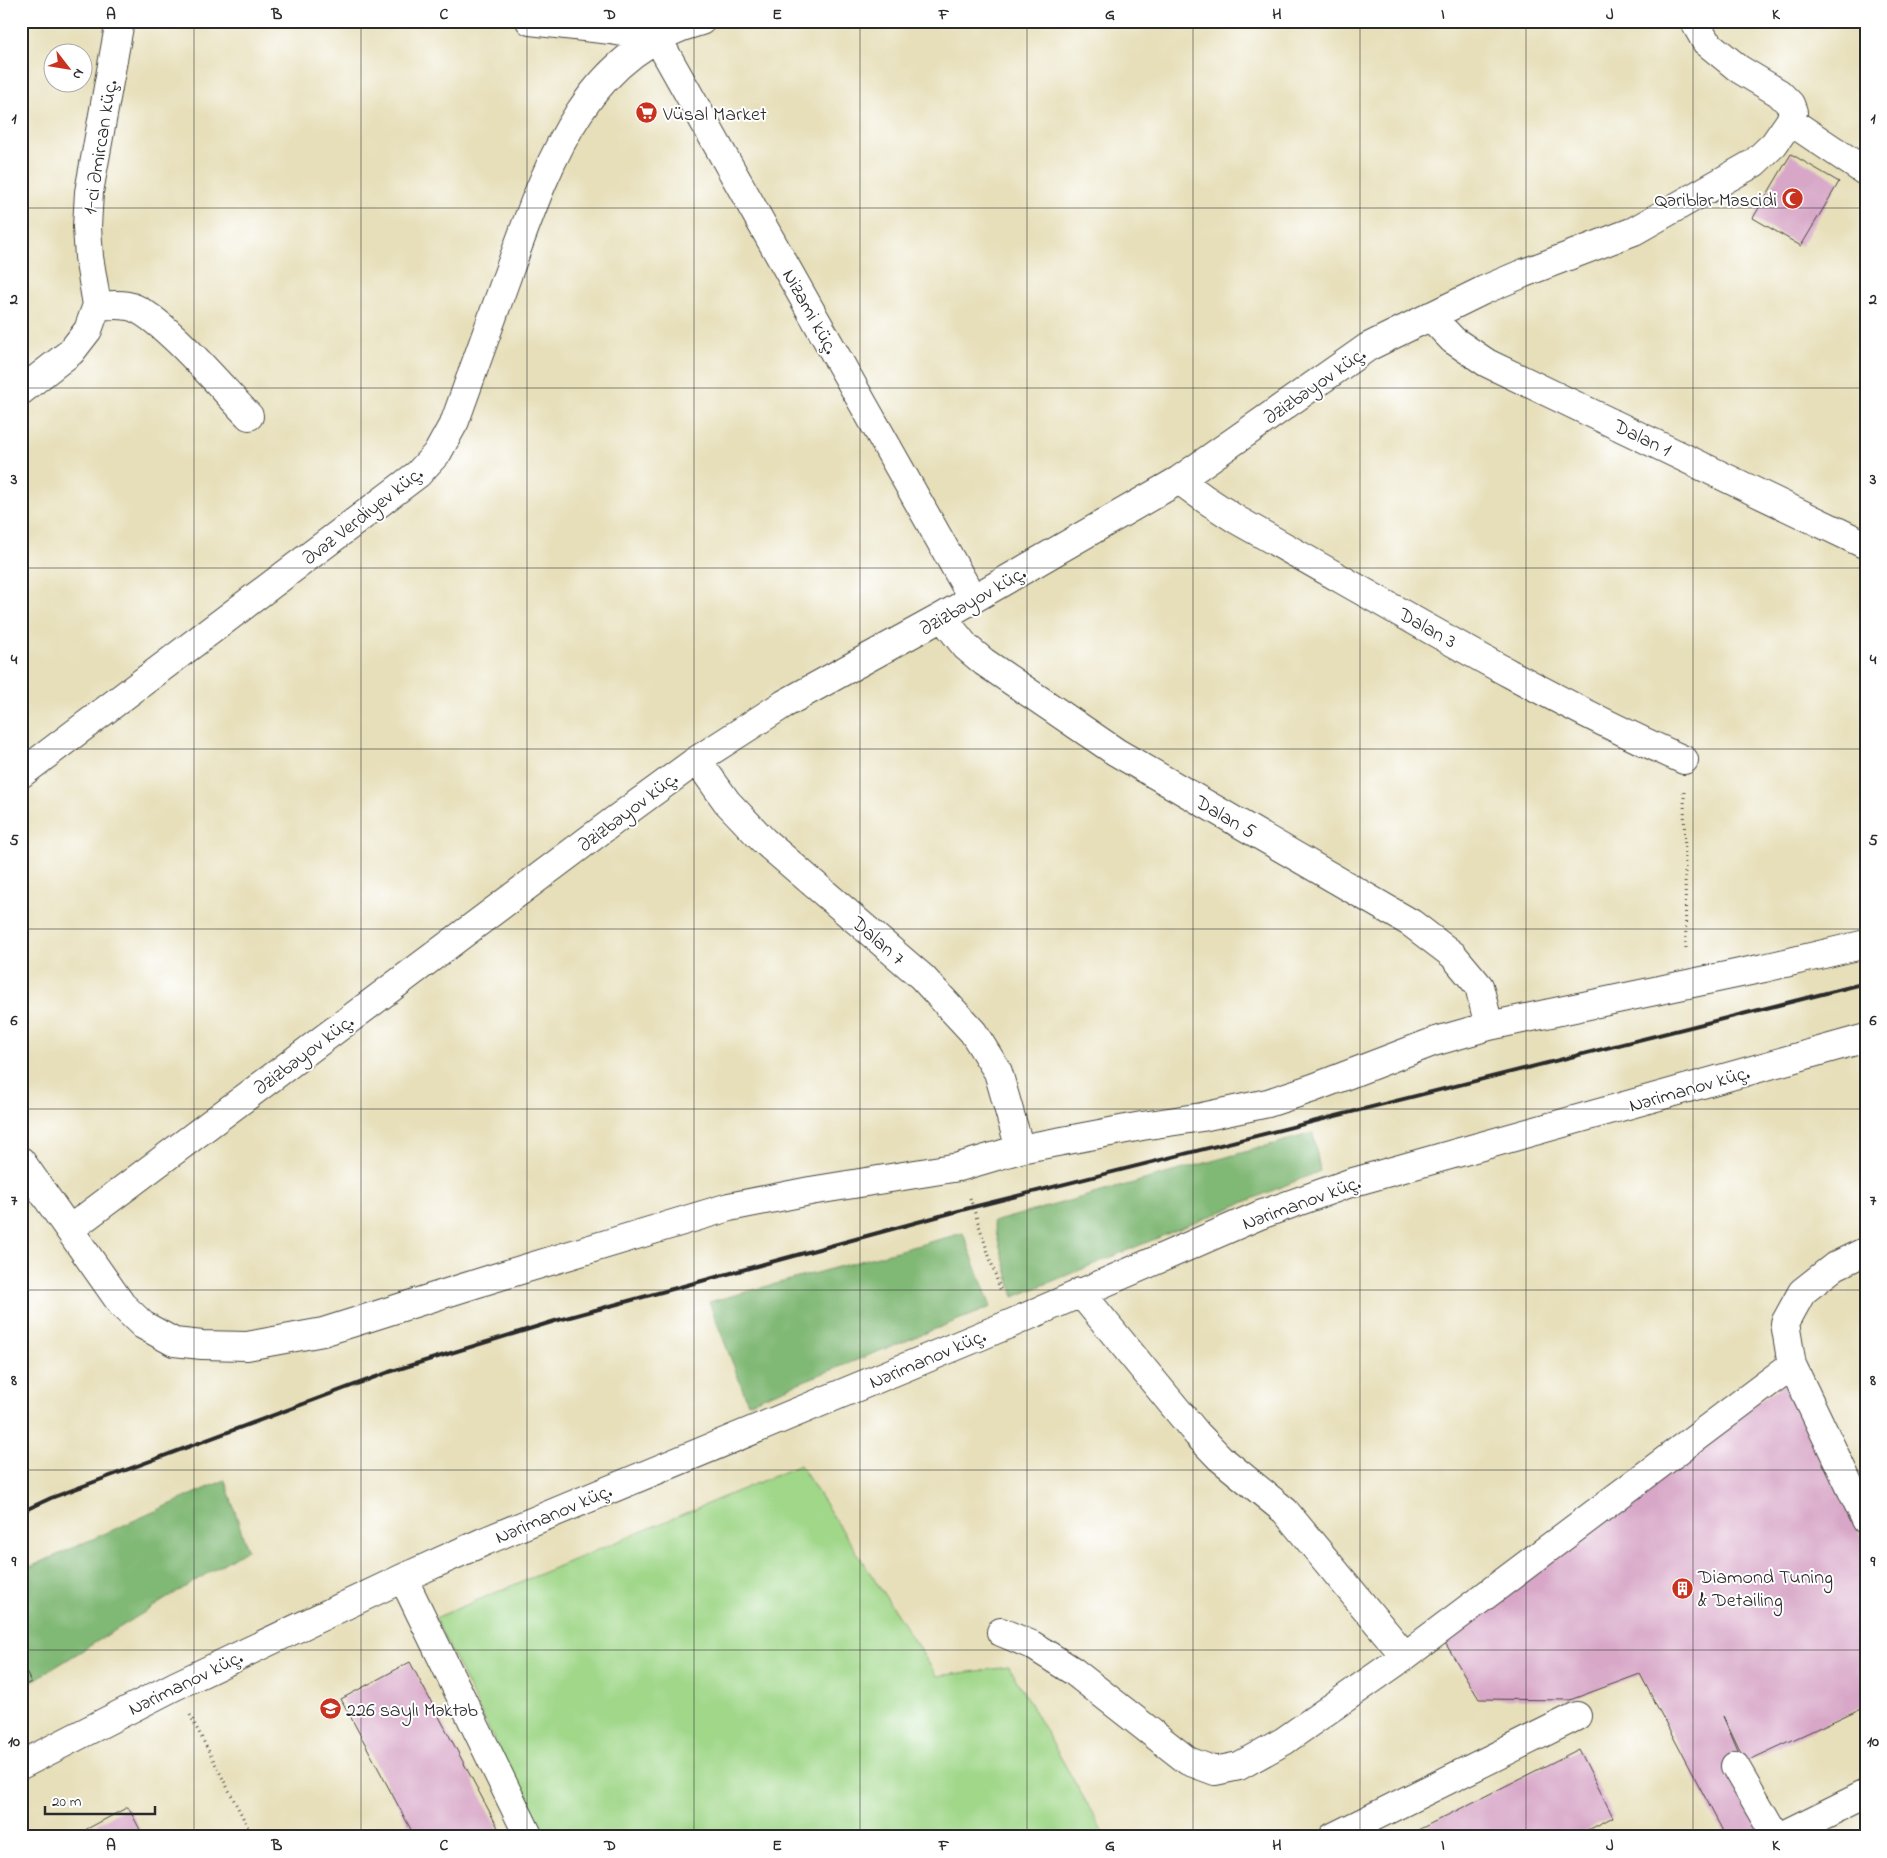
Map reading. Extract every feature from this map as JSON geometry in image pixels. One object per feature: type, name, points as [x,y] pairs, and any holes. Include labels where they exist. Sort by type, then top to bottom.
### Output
[{"type":"street","name":"1-ci Əmircan küç.","points":[[21,392],[71,352],[88,330],[97,305],[89,257],[87,227],[89,192],[120,21]]},
{"type":"street","points":[[530,21],[611,30],[658,30]]},
{"type":"street","name":"Əvəz Verdiyev küç.","points":[[21,774],[418,474],[438,452],[455,422],[539,189],[576,115],[615,68],[640,49],[658,30],[701,21]]},
{"type":"street","points":[[1694,21],[1706,42],[1739,69],[1779,93],[1790,104],[1793,112],[1790,121],[1866,172]]},
{"type":"street","name":"Nizami küç.","points":[[658,30],[973,599]]},
{"type":"street","name":"Əzizbəyov küç.","points":[[70,1229],[697,760],[784,704],[942,617],[1179,480],[1368,346],[1524,273],[1634,231],[1754,163],[1774,144],[1790,121]]},
{"type":"street","points":[[97,305],[128,306],[148,316],[167,330],[249,416]]},
{"type":"street","name":"Dalan 1","points":[[1430,316],[1453,340],[1487,363],[1866,545]]},
{"type":"street","name":"Dalan 3","points":[[1179,480],[1237,520],[1535,687],[1635,738],[1684,760]]},
{"type":"street","name":"Dalan 5","points":[[942,617],[966,647],[984,662],[1116,752],[1411,924],[1453,955],[1479,986],[1489,1026]]},
{"type":"street","name":"Dalan 7","points":[[697,760],[727,802],[763,840],[922,977],[973,1032],[998,1072],[1020,1149]]},
{"type":"street","points":[[21,1160],[122,1305],[143,1325],[174,1342],[247,1346],[323,1332],[729,1207],[810,1190],[960,1167],[1020,1149],[1142,1126],[1202,1117],[1268,1103],[1313,1088],[1433,1042],[1489,1026],[1764,968],[1866,944]]},
{"type":"street","name":"Nərimanov küç.","points":[[21,1766],[175,1686],[402,1578],[483,1542],[1012,1322],[1260,1215],[1350,1183],[1866,1038]]},
{"type":"street","points":[[1866,1251],[1835,1266],[1802,1292],[1785,1323],[1792,1365],[1866,1520]]},
{"type":"street","points":[[1080,1292],[1197,1434],[1220,1458],[1285,1512],[1405,1656]]},
{"type":"street","points":[[1001,1632],[1032,1646],[1073,1671],[1188,1761],[1215,1771],[1239,1766],[1284,1741],[1405,1656],[1792,1365]]},
{"type":"street","points":[[402,1578],[529,1837]]},
{"type":"street","points":[[1333,1837],[1577,1716]]},
{"type":"street","points":[[1735,1766],[1777,1837],[1866,1794]]},
{"type":"path","points":[[1684,760],[1686,984]]},
{"type":"path","points":[[960,1167],[1012,1322]]},
{"type":"path","points":[[175,1686],[254,1837]]},
{"type":"green space","points":[[1313,1133],[1320,1171],[1014,1297],[993,1222]]},
{"type":"green space","points":[[963,1233],[991,1307],[748,1403],[709,1302]]},
{"type":"green space","points":[[800,1465],[937,1676],[1009,1667],[1106,1837],[541,1837],[435,1618]]},
{"type":"green space","points":[[225,1480],[247,1549],[31,1682],[21,1662],[21,1571]]},
{"type":"building","points":[[1791,154],[1839,182],[1801,246],[1753,218]]},
{"type":"building","name":"Diamond Tuning & Detailing","points":[[1796,1375],[1866,1546],[1866,1706],[1745,1762],[1723,1716],[1771,1829],[1756,1837],[1726,1837],[1640,1674],[1570,1700],[1479,1699],[1438,1631]]},
{"type":"building","points":[[21,1662],[31,1682],[21,1687]]},
{"type":"building","points":[[410,1662],[503,1837],[415,1837],[341,1699]]},
{"type":"building","points":[[1579,1749],[1613,1817],[1575,1837],[1404,1837]]},
{"type":"building","points":[[128,1807],[144,1837],[72,1837]]},
{"type":"railway","points":[[21,1512],[51,1498],[389,1372],[555,1321],[973,1207],[1866,983]]},
{"type":"place","name":"Vüsal Market","points":[[647,113]]},
{"type":"place","name":"Qəriblər Məscidi","points":[[1793,199]]},
{"type":"place","name":"Diamond Tuning & Detailing","points":[[1682,1588]]},
{"type":"place","name":"226 saylı Məktəb","points":[[330,1709]]}]
